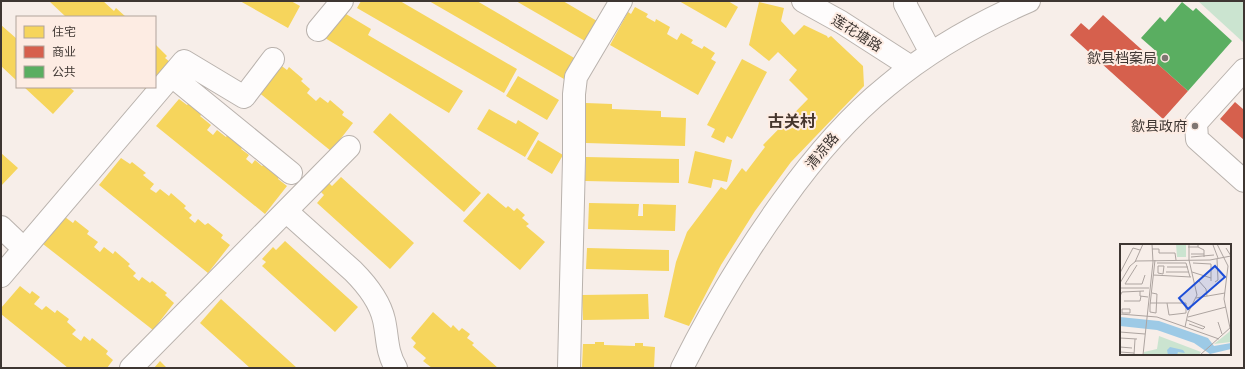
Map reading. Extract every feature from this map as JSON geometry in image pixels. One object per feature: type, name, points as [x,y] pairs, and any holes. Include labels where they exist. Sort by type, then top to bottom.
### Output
[{"type":"street","points":[[318,30],[342,1]]},
{"type":"street","points":[[569,368],[574,94],[576,77],[621,1]]},
{"type":"street","name":"莲花塘路","points":[[803,1],[841,22],[911,67]]},
{"type":"street","points":[[906,1],[905,4],[931,53]]},
{"type":"street","name":"清凉路","points":[[682,368],[718,300],[766,224],[819,153],[840,130],[874,97],[931,53],[976,26],[1029,1]]},
{"type":"street","points":[[2,271],[24,249],[184,61],[244,98],[273,59]]},
{"type":"street","points":[[1244,70],[1196,123],[1197,139],[1244,181]]},
{"type":"street","points":[[172,76],[291,173]]},
{"type":"street","points":[[131,368],[349,147]]},
{"type":"street","points":[[286,211],[353,271],[372,294],[382,312],[385,321],[391,360],[396,368]]},
{"type":"street","points":[[1,227],[24,249]]},
{"type":"green space","points":[[1198,1],[1244,1],[1244,43]]},
{"type":"building: 住宅","points":[[49,1],[103,1],[114,11],[116,8],[125,16],[65,16]]},
{"type":"building: 住宅","points":[[240,1],[291,1],[300,6],[288,28]]},
{"type":"building: 住宅","points":[[361,1],[400,1],[517,69],[504,93],[357,8]]},
{"type":"building: 住宅","points":[[429,1],[477,1],[576,59],[564,79]]},
{"type":"building: 住宅","points":[[516,1],[563,1],[597,21],[585,41]]},
{"type":"building: 住宅","points":[[679,1],[728,1],[738,7],[726,28]]},
{"type":"building: 住宅","points":[[759,2],[784,8],[781,21],[794,35],[804,25],[827,36],[828,38],[831,36],[863,66],[864,86],[791,162],[755,211],[721,265],[689,326],[664,317],[676,262],[687,232],[721,187],[726,190],[742,168],[746,172],[765,147],[763,145],[808,99],[789,80],[797,70],[778,52],[769,61],[749,45]]},
{"type":"building: 住宅","points":[[635,7],[648,14],[646,17],[655,22],[656,19],[670,27],[667,34],[677,40],[681,33],[693,40],[691,43],[702,49],[704,46],[715,53],[711,59],[716,62],[698,95],[610,45],[628,12],[631,14]]},
{"type":"building: 住宅","points":[[341,11],[371,29],[368,35],[463,91],[449,113],[325,38]]},
{"type":"building: 住宅","points":[[1,25],[16,38],[16,80],[1,66]]},
{"type":"building: 住宅","points":[[156,45],[167,56],[165,58],[175,66],[156,87]]},
{"type":"building: 住宅","points":[[742,59],[767,72],[732,139],[727,136],[724,143],[711,137],[715,129],[707,125]]},
{"type":"building: 住宅","points":[[279,64],[287,70],[289,67],[303,79],[301,81],[310,89],[307,93],[316,101],[320,97],[328,103],[330,100],[344,112],[342,115],[353,123],[331,151],[257,91]]},
{"type":"building: 住宅","points":[[518,76],[559,100],[547,120],[506,96]]},
{"type":"building: 住宅","points":[[25,88],[70,88],[74,91],[53,114]]},
{"type":"building: 住宅","points":[[144,88],[155,88],[150,93]]},
{"type":"building: 住宅","points":[[179,99],[187,105],[189,103],[203,114],[200,116],[211,125],[207,130],[213,135],[217,130],[226,137],[228,134],[243,147],[241,149],[249,155],[246,159],[252,164],[255,160],[262,166],[265,164],[280,176],[278,179],[287,186],[265,214],[156,126]]},
{"type":"building: 住宅","points":[[586,103],[612,104],[612,109],[661,111],[661,117],[686,118],[685,146],[586,143]]},
{"type":"building: 住宅","points":[[489,109],[516,124],[518,120],[539,133],[525,157],[477,129]]},
{"type":"building: 住宅","points":[[390,113],[481,193],[464,212],[373,132]]},
{"type":"building: 住宅","points":[[538,140],[563,155],[552,174],[527,159]]},
{"type":"building: 住宅","points":[[695,151],[732,160],[727,182],[713,179],[711,188],[688,183]]},
{"type":"building: 住宅","points":[[1,153],[18,168],[1,186]]},
{"type":"building: 住宅","points":[[586,157],[679,159],[679,183],[585,181]]},
{"type":"building: 住宅","points":[[121,158],[130,164],[132,162],[146,173],[143,175],[154,184],[150,189],[156,193],[160,189],[169,196],[171,193],[186,206],[184,208],[192,215],[189,218],[195,223],[198,219],[205,225],[208,223],[223,235],[221,238],[230,245],[208,273],[99,185]]},
{"type":"building: 住宅","points":[[341,177],[414,243],[390,269],[317,203],[324,195],[321,192],[329,183],[332,186]]},
{"type":"building: 住宅","points":[[488,193],[506,208],[508,206],[514,211],[517,208],[525,215],[522,218],[529,224],[526,226],[545,242],[520,270],[463,221]]},
{"type":"building: 住宅","points":[[589,203],[639,204],[638,216],[643,216],[643,204],[676,205],[675,231],[588,229]]},
{"type":"building: 住宅","points":[[65,217],[73,223],[75,220],[89,231],[87,234],[98,242],[94,247],[100,252],[104,247],[113,254],[115,251],[130,264],[128,266],[136,273],[133,276],[139,281],[142,277],[150,283],[152,281],[167,293],[165,295],[174,303],[153,330],[43,244]]},
{"type":"building: 住宅","points":[[285,241],[358,307],[335,332],[262,266],[266,262],[262,259],[273,247],[276,250]]},
{"type":"building: 住宅","points":[[587,248],[669,250],[669,271],[586,269]]},
{"type":"building: 住宅","points":[[20,286],[30,294],[32,291],[40,297],[34,304],[42,310],[46,306],[55,313],[57,310],[69,319],[67,322],[76,330],[72,334],[81,341],[84,336],[90,341],[92,338],[108,351],[106,354],[113,360],[107,368],[68,368],[1,314],[1,308]]},
{"type":"building: 住宅","points":[[648,294],[649,319],[583,320],[582,295]]},
{"type":"building: 住宅","points":[[221,299],[297,368],[250,368],[200,323]]},
{"type":"building: 住宅","points":[[433,312],[451,328],[453,325],[459,331],[462,328],[470,334],[467,338],[474,343],[472,345],[498,368],[432,368],[423,361],[426,358],[413,347],[416,343],[411,338]]},
{"type":"building: 住宅","points":[[595,342],[604,342],[604,345],[635,346],[635,343],[643,343],[643,346],[655,347],[654,368],[582,368],[583,344],[595,344]]},
{"type":"building: 住宅","points":[[160,361],[167,368],[154,368]]},
{"type":"building: 商业","points":[[1103,15],[1188,91],[1163,119],[1070,35],[1081,23],[1089,30]]},
{"type":"building: 商业","points":[[1235,102],[1243,109],[1244,107],[1244,140],[1220,119]]},
{"type":"building: 公共","points":[[1182,2],[1193,11],[1196,8],[1232,41],[1188,91],[1151,58],[1157,52],[1141,38],[1160,17],[1165,22]]},
{"type":"place","name":"歙县档案局","points":[[1165,58]]},
{"type":"place","name":"歙县政府","points":[[1195,126]]},
{"type":"district","name":"古关村","points":[[792,121]]}]
